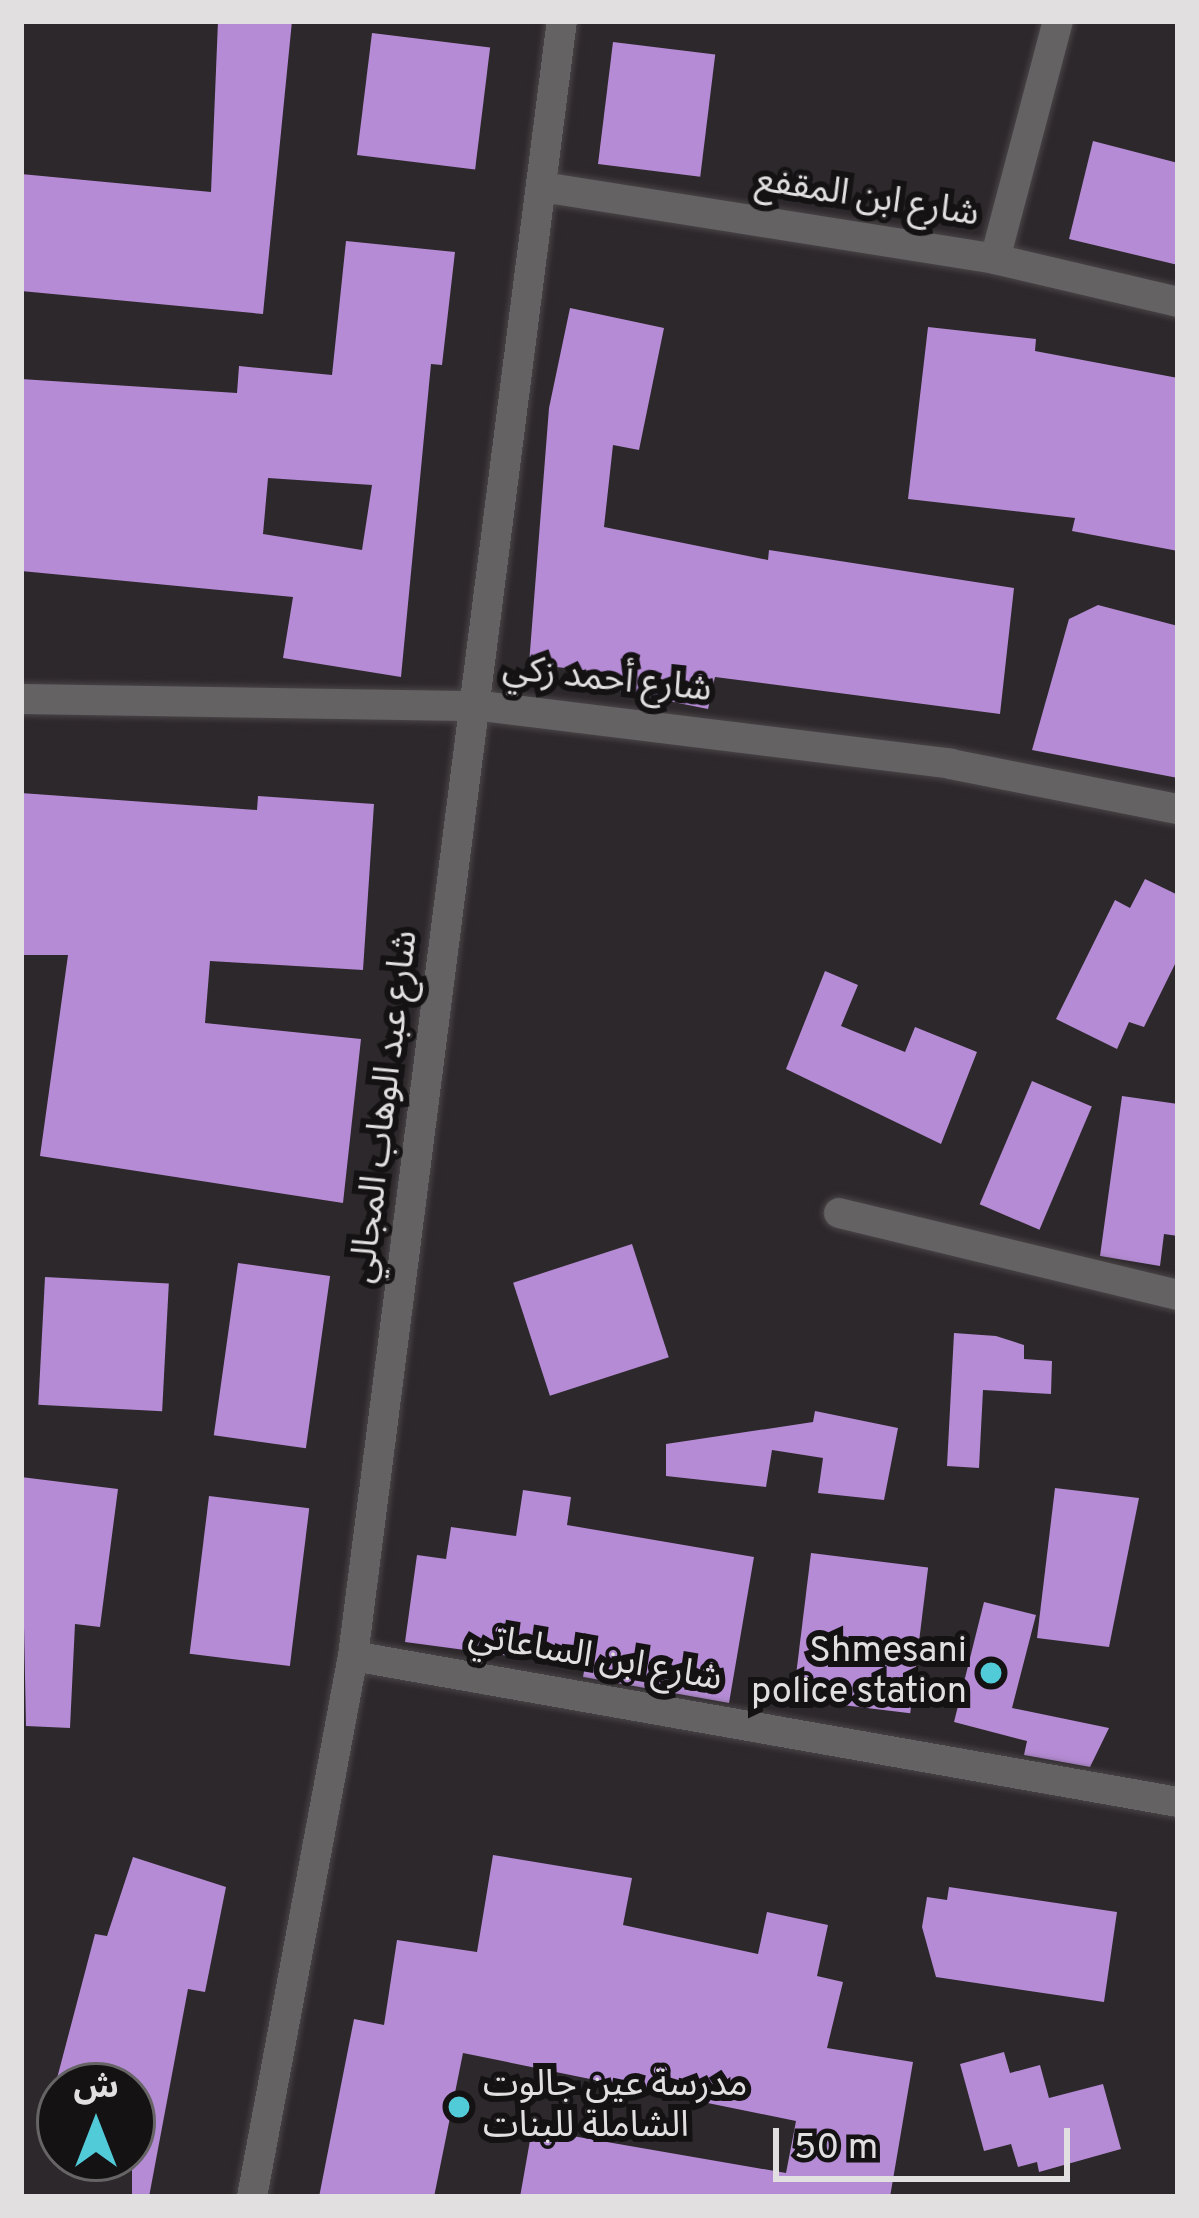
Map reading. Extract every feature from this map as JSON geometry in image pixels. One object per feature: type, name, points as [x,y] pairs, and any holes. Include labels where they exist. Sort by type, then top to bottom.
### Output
[{"type":"street","name":"شارع عبد الوهاب المجالي","points":[[252,2197],[353,1656],[481,706],[562,21]]},
{"type":"street","points":[[995,259],[1058,21]]},
{"type":"street","name":"شارع ابن المقفع","points":[[542,187],[995,259],[1178,302]]},
{"type":"street","name":"شارع أحمد زكي","points":[[21,699],[481,706],[950,764],[1178,809]]},
{"type":"street","points":[[839,1213],[1178,1295]]},
{"type":"street","name":"شارع ابن الساعاتي","points":[[353,1656],[1178,1802]]},
{"type":"building","points":[[218,21],[292,21],[263,314],[21,291],[21,174],[211,192]]},
{"type":"building","points":[[372,33],[490,48],[475,170],[357,155]]},
{"type":"building","points":[[613,42],[715,55],[700,177],[598,164]]},
{"type":"building","points":[[1093,141],[1178,163],[1178,265],[1069,239]]},
{"type":"building","points":[[346,241],[455,252],[442,365],[431,364],[401,677],[283,658],[293,597],[21,571],[21,379],[237,393],[239,366],[332,375]],"holes":[[[268,478],[372,485],[362,550],[263,534]]]},
{"type":"building","points":[[570,308],[664,328],[639,450],[613,445],[604,527],[768,560],[769,550],[1014,588],[1000,714],[715,677],[708,709],[599,687],[602,672],[529,664],[549,408]]},
{"type":"building","points":[[928,327],[1036,339],[1035,351],[1178,378],[1178,551],[1072,531],[1075,518],[908,499]]},
{"type":"building","points":[[1098,605],[1178,626],[1178,778],[1032,750],[1069,619]]},
{"type":"building","points":[[21,793],[257,810],[258,796],[374,804],[363,970],[210,961],[205,1023],[361,1039],[343,1203],[40,1156],[68,955],[21,955]]},
{"type":"building","points":[[1145,879],[1178,895],[1178,958],[1144,1027],[1129,1022],[1117,1049],[1056,1019],[1115,900],[1130,908]]},
{"type":"building","points":[[825,971],[858,985],[841,1026],[905,1052],[915,1027],[977,1052],[941,1144],[786,1069]]},
{"type":"building","points":[[1032,1081],[1092,1106],[1039,1230],[980,1204]]},
{"type":"building","points":[[1122,1096],[1178,1104],[1178,1236],[1164,1234],[1160,1266],[1100,1256]]},
{"type":"building","points":[[632,1244],[669,1357],[550,1396],[513,1283]]},
{"type":"building","points":[[238,1263],[330,1276],[306,1448],[214,1435]]},
{"type":"building","points":[[45,1277],[169,1283],[162,1411],[38,1405]]},
{"type":"building","points":[[954,1333],[996,1336],[1024,1345],[1024,1359],[1052,1361],[1051,1394],[983,1390],[979,1468],[947,1466]]},
{"type":"building","points":[[815,1411],[898,1428],[884,1500],[818,1493],[823,1458],[772,1450],[766,1487],[666,1476],[666,1444],[813,1422]]},
{"type":"building","points":[[21,1477],[118,1489],[100,1627],[75,1624],[70,1728],[26,1726]]},
{"type":"building","points":[[1055,1488],[1139,1498],[1109,1647],[1037,1638]]},
{"type":"building","points":[[523,1490],[571,1497],[567,1525],[754,1557],[729,1703],[583,1677],[585,1666],[405,1642],[417,1555],[446,1559],[451,1527],[516,1536]]},
{"type":"building","points":[[209,1496],[309,1508],[290,1666],[190,1654]]},
{"type":"building","points":[[811,1553],[928,1567],[910,1713],[793,1699]]},
{"type":"building","points":[[984,1602],[1036,1615],[1012,1708],[1109,1728],[1090,1767],[1024,1755],[1027,1741],[954,1722]]},
{"type":"building","points":[[493,1855],[632,1878],[623,1925],[758,1954],[767,1912],[828,1925],[817,1976],[843,1982],[827,2048],[913,2062],[890,2197],[520,2197],[532,2129],[786,2173],[796,2121],[463,2053],[434,2197],[319,2197],[354,2019],[384,2025],[397,1940],[477,1952]]},
{"type":"building","points":[[133,1857],[226,1887],[205,1992],[188,1989],[156,2160],[156,2062],[61,2062],[95,1934],[107,1936]]},
{"type":"building","points":[[949,1887],[1117,1912],[1104,2002],[936,1977],[922,1927],[927,1897],[947,1900]]},
{"type":"building","points":[[1004,2052],[1010,2073],[1040,2065],[1049,2098],[1103,2084],[1121,2149],[1039,2172],[1037,2162],[1018,2167],[1011,2144],[984,2151],[960,2064]]},
{"type":"building","points":[[132,2182],[152,2182],[149,2197],[132,2197]]},
{"type":"place","name":"Shmesani police station","points":[[991,1673]]},
{"type":"place","name":"مدرسة عين جالوت الشاملة للبنات","points":[[459,2107]]}]
